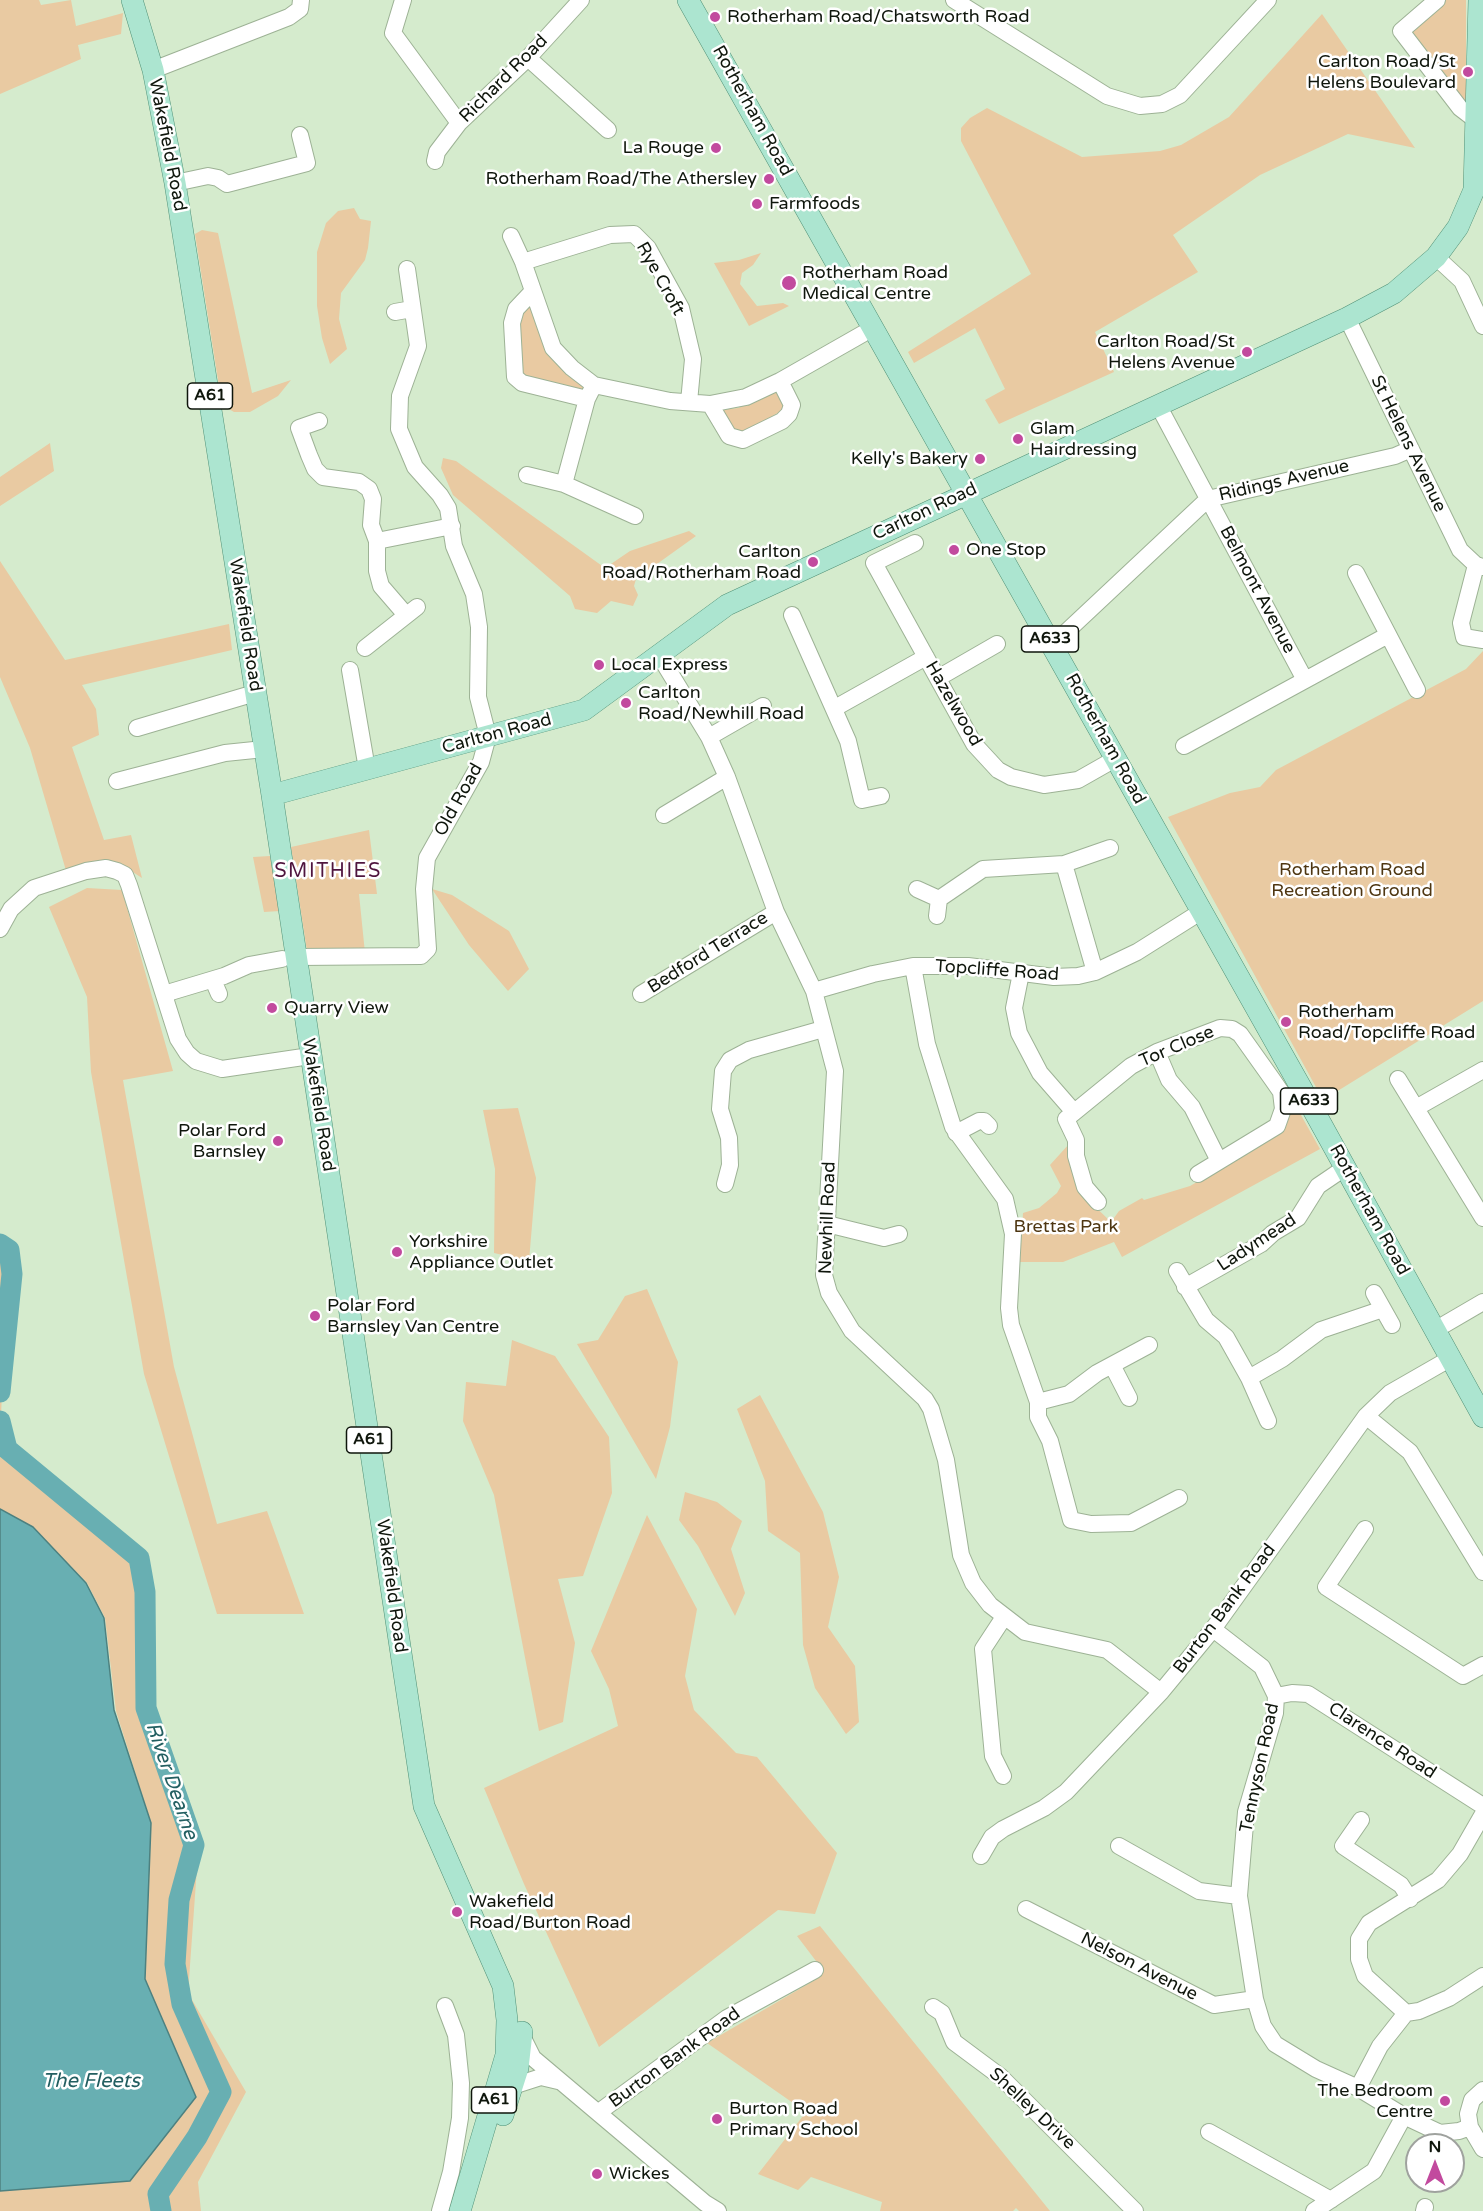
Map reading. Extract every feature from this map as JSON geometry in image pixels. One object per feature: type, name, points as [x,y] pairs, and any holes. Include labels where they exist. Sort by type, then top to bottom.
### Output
[{"type":"main road","name":"Wakefield Road","points":[[132,0],[153,70],[175,183],[272,795],[289,958],[310,1056],[424,1806],[503,1986]]},
{"type":"main road","name":"Rotherham Road","points":[[688,0],[964,494],[1346,1167],[1483,1416]]},
{"type":"main road","name":"Carlton Road","points":[[272,795],[584,710],[727,605],[1347,318],[1394,292],[1436,257],[1458,228],[1474,190],[1480,121],[1479,0]]},
{"type":"main road","name":"A61","points":[[474,2211],[492,2146],[513,2086],[522,2036],[516,2002],[511,1992],[503,1986]]},
{"type":"main road","name":"A61","points":[[459,2211],[506,2055],[507,2020],[503,1986]]},
{"type":"street","points":[[153,70],[289,17],[300,9],[301,0]]},
{"type":"street","points":[[403,0],[393,33],[459,123]]},
{"type":"street","name":"Richard Road","points":[[435,162],[437,152],[459,123],[528,58],[580,0]]},
{"type":"street","points":[[954,0],[1107,96],[1140,106],[1162,104],[1180,95],[1268,0]]},
{"type":"street","points":[[1437,0],[1401,31],[1460,108],[1480,121]]},
{"type":"street","points":[[528,58],[608,130]]},
{"type":"street","points":[[175,183],[207,176],[218,178],[227,184],[307,163],[300,135]]},
{"type":"street","name":"Rye Croft","points":[[523,262],[622,233],[634,234],[642,241],[681,308],[693,360],[689,402]]},
{"type":"street","points":[[511,236],[523,262],[553,348],[591,392]]},
{"type":"street","points":[[1436,257],[1462,281],[1483,326]]},
{"type":"street","points":[[407,269],[418,346],[400,396],[399,429],[415,467],[440,495],[448,508],[454,546],[471,582],[477,604],[478,697],[488,736]]},
{"type":"street","points":[[533,291],[516,309],[513,323],[515,377],[522,383],[591,392],[710,404],[746,397],[780,381],[873,328]]},
{"type":"street","points":[[395,312],[412,309]]},
{"type":"street","name":"St Helens Avenue","points":[[1347,318],[1460,550],[1480,566],[1461,623],[1464,638],[1483,640]]},
{"type":"street","points":[[710,404],[729,436],[743,440],[782,421],[789,414],[792,405],[780,381]]},
{"type":"street","points":[[564,484],[591,392]]},
{"type":"street","name":"Belmont Avenue","points":[[1158,405],[1305,680]]},
{"type":"street","points":[[319,421],[299,428],[315,469],[323,477],[359,482],[369,489],[373,499],[371,525],[377,541],[377,571],[381,586],[411,611],[365,648]]},
{"type":"street","name":"Ridings Avenue","points":[[1064,634],[1208,499],[1395,456],[1411,449]]},
{"type":"street","points":[[527,475],[564,484],[635,516]]},
{"type":"street","points":[[377,541],[452,526]]},
{"type":"street","name":"Hazelwood","points":[[915,543],[874,563],[974,744],[998,770],[1011,777],[1044,785],[1062,784],[1078,780],[1115,759]]},
{"type":"street","points":[[1356,573],[1417,690]]},
{"type":"street","points":[[792,615],[848,741],[862,800],[881,796]]},
{"type":"street","points":[[1184,746],[1389,635]]},
{"type":"street","points":[[938,678],[997,644]]},
{"type":"street","name":"Newhill Road","points":[[659,655],[709,737],[727,777],[776,912],[814,991],[835,1071],[824,1275],[829,1293],[852,1331],[925,1400],[931,1409],[946,1460],[961,1555],[973,1583],[990,1605],[1025,1632],[1107,1650],[1161,1692]]},
{"type":"street","points":[[835,708],[926,657]]},
{"type":"street","points":[[350,670],[367,769]]},
{"type":"street","points":[[137,728],[255,693]]},
{"type":"street","points":[[709,737],[763,706]]},
{"type":"street","name":"Old Road","points":[[164,994],[216,987],[249,965],[289,958],[421,957],[428,949],[424,889],[427,858],[481,762],[488,736]]},
{"type":"street","points":[[117,781],[225,753],[264,749]]},
{"type":"street","points":[[664,815],[727,777]]},
{"type":"street","points":[[917,889],[938,908],[983,869],[1064,864],[1110,848]]},
{"type":"street","points":[[1064,864],[1095,972]]},
{"type":"street","points":[[0,929],[11,909],[34,888],[87,871],[106,868],[125,875],[178,1038],[187,1053],[209,1066],[237,1068],[310,1056]]},
{"type":"street","name":"Topcliffe Road","points":[[814,991],[873,974],[913,966],[988,967],[1021,974],[1054,977],[1095,972],[1137,952],[1202,911]]},
{"type":"street","name":"Bedford Terrace","points":[[641,994],[776,912]]},
{"type":"street","points":[[913,966],[927,1044],[956,1133],[1005,1199],[1013,1234],[1009,1308],[1011,1325],[1038,1402],[1038,1417],[1050,1441],[1071,1520],[1092,1524],[1131,1523],[1179,1498]]},
{"type":"street","points":[[1021,974],[1014,1008],[1019,1033],[1040,1073],[1074,1112],[1066,1119],[1076,1140],[1079,1170],[1085,1187],[1098,1202]]},
{"type":"street","name":"Tor Close","points":[[1074,1112],[1131,1066],[1157,1052],[1220,1028],[1232,1029],[1240,1034],[1281,1092],[1283,1109],[1277,1126],[1198,1174]]},
{"type":"street","points":[[725,1184],[730,1165],[729,1138],[720,1109],[723,1071],[730,1060],[748,1050],[824,1029]]},
{"type":"street","points":[[1157,1052],[1169,1080],[1192,1107],[1219,1161]]},
{"type":"street","points":[[1416,1108],[1483,1070]]},
{"type":"street","points":[[1398,1079],[1483,1218]]},
{"type":"street","points":[[956,1133],[984,1121],[989,1126]]},
{"type":"street","name":"Ladymead","points":[[1185,1287],[1262,1244],[1273,1233],[1298,1218],[1318,1186],[1327,1177],[1346,1167]]},
{"type":"street","points":[[826,1224],[884,1238],[899,1234]]},
{"type":"street","points":[[1177,1271],[1206,1320],[1226,1337],[1249,1378],[1268,1421]]},
{"type":"street","points":[[1374,1293],[1392,1325]]},
{"type":"street","points":[[1435,1330],[1483,1302]]},
{"type":"street","points":[[1249,1378],[1282,1359],[1321,1330],[1383,1309]]},
{"type":"street","points":[[1038,1402],[1069,1394],[1112,1365],[1149,1345]]},
{"type":"street","name":"Burton Bank Road","points":[[988,1854],[992,1838],[1003,1829],[1044,1808],[1066,1792],[1161,1692],[1213,1629],[1366,1416],[1390,1393],[1451,1358]]},
{"type":"street","points":[[1112,1365],[1129,1398]]},
{"type":"street","points":[[1366,1416],[1410,1452],[1483,1572]]},
{"type":"street","points":[[1365,1529],[1326,1587],[1463,1676],[1483,1665]]},
{"type":"street","points":[[1003,1769],[993,1756],[983,1648],[1004,1617]]},
{"type":"street","name":"Tennyson Road","points":[[1213,1629],[1262,1667],[1276,1696],[1275,1713],[1246,1812],[1239,1896],[1256,1998],[1263,2026],[1275,2044],[1316,2069],[1358,2088],[1404,2116],[1440,2133],[1470,2127]]},
{"type":"street","name":"Clarence Road","points":[[1276,1696],[1292,1693],[1308,1694],[1483,1806]]},
{"type":"street","points":[[1406,2013],[1365,1976],[1359,1959],[1359,1939],[1369,1923],[1438,1880],[1460,1854],[1483,1814]]},
{"type":"street","points":[[1361,1820],[1343,1846],[1401,1885],[1410,1899]]},
{"type":"street","points":[[1119,1846],[1198,1891],[1239,1896]]},
{"type":"street","name":"Nelson Avenue","points":[[1026,1909],[1214,2005],[1256,1998]]},
{"type":"street","name":"Burton Bank Road","points":[[599,2112],[727,2018],[815,1970]]},
{"type":"street","points":[[1358,2088],[1380,2046],[1406,2013],[1419,2011],[1449,1998],[1483,1976]]},
{"type":"street","points":[[440,2211],[452,2172],[460,2118],[461,2083],[456,2035],[445,2006]]},
{"type":"street","name":"Shelley Drive","points":[[933,2007],[942,2013],[954,2042],[1001,2077],[1135,2211]]},
{"type":"street","points":[[522,2036],[533,2058],[718,2211]]},
{"type":"street","points":[[513,2086],[542,2077],[562,2083]]},
{"type":"street","points":[[1483,2090],[1472,2100],[1468,2114],[1470,2127],[1483,2149]]},
{"type":"street","points":[[1314,2211],[1374,2171],[1404,2116]]},
{"type":"street","points":[[1209,2132],[1331,2200]]},
{"type":"green space","points":[[0,0],[39,0],[41,5],[71,0],[76,26],[123,13],[121,34],[78,45],[81,59],[0,94]]},
{"type":"green space","points":[[1446,0],[1466,0],[1466,102],[1411,33]]},
{"type":"green space","points":[[1322,14],[1415,148],[1348,134],[1260,175],[1173,235],[1198,272],[1095,332],[1114,372],[999,424],[985,400],[1005,389],[975,328],[914,363],[908,352],[1031,274],[961,141],[961,128],[970,118],[987,108],[1082,157],[1160,151],[1181,145],[1229,117]]},
{"type":"green space","points":[[354,208],[360,219],[371,221],[368,248],[365,260],[341,293],[339,319],[347,349],[330,364],[322,338],[317,306],[317,252],[326,223],[338,211]]},
{"type":"green space","points":[[202,230],[218,233],[252,393],[291,380],[278,396],[250,412],[234,412],[222,405],[195,234]]},
{"type":"green space","points":[[761,253],[753,265],[742,273],[740,284],[757,306],[783,303],[789,306],[749,326],[714,263],[739,260]]},
{"type":"green space","points":[[530,300],[585,384],[585,390],[526,377],[521,370],[520,311]]},
{"type":"green space","points":[[778,389],[785,403],[783,410],[743,433],[734,432],[721,410],[738,408]]},
{"type":"green space","points":[[50,443],[54,471],[0,506],[0,477]]},
{"type":"green space","points":[[443,458],[456,461],[605,568],[630,551],[689,531],[696,536],[636,579],[634,586],[638,595],[633,606],[611,601],[597,613],[575,609],[570,596],[453,495],[441,468]]},
{"type":"green space","points":[[0,561],[65,660],[229,624],[232,650],[82,685],[96,709],[99,735],[72,747],[104,840],[131,835],[142,878],[119,863],[67,874],[30,748],[0,677]]},
{"type":"green space","name":"Rotherham Road Recreation Ground","points":[[1483,651],[1483,1001],[1323,1100],[1168,817],[1230,793],[1260,787],[1276,770],[1466,669]]},
{"type":"green space","points":[[369,830],[377,894],[359,894],[365,953],[307,951],[291,847]]},
{"type":"green space","points":[[270,856],[280,911],[264,912],[253,857]]},
{"type":"green space","points":[[87,888],[122,890],[173,1071],[123,1080],[174,1367],[217,1524],[267,1511],[304,1614],[217,1614],[144,1374],[91,1072],[87,997],[49,907]]},
{"type":"green space","points":[[432,889],[452,895],[509,931],[529,969],[508,991],[469,945]]},
{"type":"green space","name":"Brettas Park","points":[[1292,1099],[1320,1149],[1122,1257],[1114,1242],[1063,1262],[1020,1262],[1023,1213],[1039,1208],[1057,1193],[1061,1186],[1050,1165],[1069,1144],[1072,1172],[1081,1193],[1111,1222],[1119,1211],[1142,1198],[1144,1200],[1190,1186],[1233,1161],[1286,1121]]},
{"type":"green space","points":[[518,1108],[536,1178],[529,1261],[494,1253],[495,1169],[483,1110]]},
{"type":"green space","points":[[0,1250],[6,1265],[0,1450]]},
{"type":"green space","points":[[647,1289],[678,1362],[670,1427],[656,1479],[577,1344],[598,1340],[625,1296]]},
{"type":"green space","points":[[512,1340],[555,1356],[609,1437],[612,1493],[583,1576],[558,1579],[575,1643],[563,1722],[539,1731],[494,1495],[463,1421],[466,1382],[506,1386]]},
{"type":"green space","points":[[760,1395],[823,1512],[839,1577],[828,1627],[855,1666],[859,1722],[846,1734],[815,1688],[803,1645],[800,1553],[768,1531],[765,1481],[737,1409]]},
{"type":"green space","points":[[0,1450],[139,1558],[145,1592],[146,1708],[199,1840],[188,1993],[246,2092],[198,2182],[201,2211],[0,2211],[0,2191],[130,2181],[196,2097],[145,1979],[151,1823],[116,1711],[105,1618],[87,1583],[33,1527],[0,1509]]},
{"type":"green space","points":[[685,1492],[717,1502],[742,1521],[731,1549],[745,1593],[735,1616],[698,1546],[679,1520]]},
{"type":"green space","points":[[647,1515],[697,1609],[685,1676],[694,1710],[736,1753],[757,1757],[837,1853],[815,1914],[778,1910],[599,2047],[524,1884],[484,1788],[618,1726],[609,1689],[591,1651]]},
{"type":"green space","points":[[820,1926],[1050,2211],[1019,2211],[1016,2208],[1013,2211],[880,2211],[882,2202],[811,2177],[798,2190],[758,2174],[806,2112],[707,2043],[820,1977],[816,1961],[797,1936]]},
{"type":"water","name":"The Fleets","points":[[0,1509],[33,1527],[86,1583],[104,1618],[114,1710],[151,1823],[145,1979],[196,2097],[130,2181],[0,2191]]},
{"type":"waterway","name":"River Dearne","points":[[0,1244],[9,1250],[12,1274],[0,1392]]},
{"type":"waterway","name":"River Dearne","points":[[0,1421],[7,1449],[139,1558],[145,1592],[146,1708],[194,1845],[179,1900],[175,1964],[182,2004],[221,2092],[197,2137],[158,2194],[161,2211]]},
{"type":"place","name":"Rotherham Road/Chatsworth Road","points":[[715,17]]},
{"type":"place","name":"Carlton Road/St Helens Boulevard","points":[[1468,72]]},
{"type":"place","name":"La Rouge","points":[[716,148]]},
{"type":"place","name":"Rotherham Road/The Athersley","points":[[769,179]]},
{"type":"place","name":"Farmfoods","points":[[757,204]]},
{"type":"place","name":"Rotherham Road Medical Centre","points":[[789,283]]},
{"type":"place","name":"Carlton Road/St Helens Avenue","points":[[1247,352]]},
{"type":"place","name":"Glam Hairdressing","points":[[1018,439]]},
{"type":"place","name":"Kelly's Bakery","points":[[980,459]]},
{"type":"place","name":"One Stop","points":[[954,550]]},
{"type":"place","name":"Carlton Road/Rotherham Road","points":[[813,562]]},
{"type":"place","name":"Local Express","points":[[599,665]]},
{"type":"place","name":"Carlton Road/Newhill Road","points":[[626,703]]},
{"type":"place","name":"Quarry View","points":[[272,1008]]},
{"type":"place","name":"Rotherham Road/Topcliffe Road","points":[[1286,1022]]},
{"type":"place","name":"Polar Ford Barnsley","points":[[278,1141]]},
{"type":"place","name":"Yorkshire Appliance Outlet","points":[[397,1252]]},
{"type":"place","name":"Polar Ford Barnsley Van Centre","points":[[315,1316]]},
{"type":"place","name":"Wakefield Road/Burton Road","points":[[457,1912]]},
{"type":"place","name":"The Bedroom Centre","points":[[1445,2101]]},
{"type":"place","name":"Burton Road Primary School","points":[[717,2119]]},
{"type":"place","name":"Wickes","points":[[597,2174]]},
{"type":"district","name":"SMITHIES","points":[[328,872]]}]
